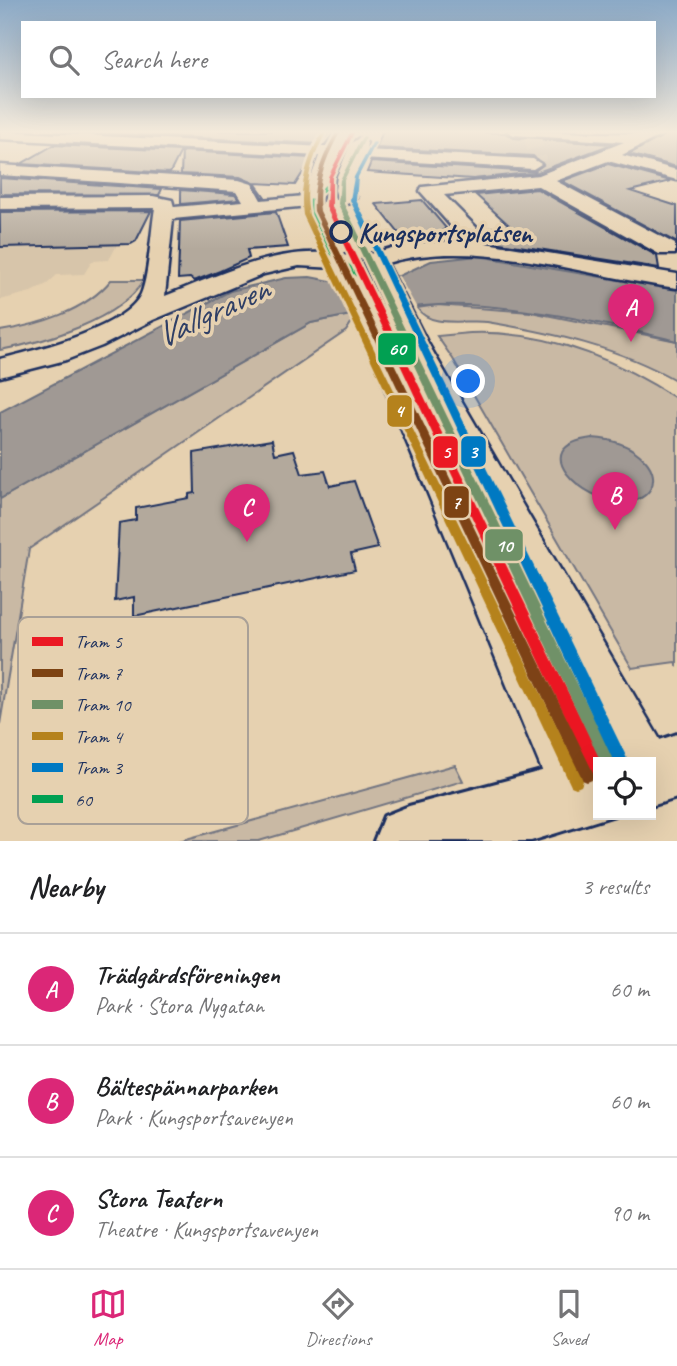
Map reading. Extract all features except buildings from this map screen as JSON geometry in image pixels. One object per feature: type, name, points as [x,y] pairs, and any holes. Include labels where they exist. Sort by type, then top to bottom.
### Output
[{"type":"main road","points":[[656,772],[677,766]]},
{"type":"main road","points":[[409,841],[589,792]]},
{"type":"street","points":[[4,170],[239,186],[245,188],[255,206]]},
{"type":"street","points":[[0,192],[36,170]]},
{"type":"street","points":[[165,214],[312,201],[323,170]]},
{"type":"street","points":[[347,198],[343,178],[348,170]]},
{"type":"street","points":[[469,247],[470,234],[429,191],[534,170]]},
{"type":"street","points":[[542,170],[672,249],[675,281],[469,247],[398,252],[378,269],[389,326],[387,356],[544,717],[589,792]]},
{"type":"street","points":[[659,170],[677,175]]},
{"type":"street","points":[[0,203],[165,204],[157,280],[152,299],[136,317]]},
{"type":"street","points":[[0,368],[56,354],[205,288],[278,262],[317,258],[349,271],[389,326],[639,757]]},
{"type":"street","points":[[157,280],[170,288],[205,288]]},
{"type":"shaded area","points":[[117,245],[109,260],[92,261],[84,274],[57,275],[31,292],[0,300],[0,247]]},
{"type":"shaded area","points":[[111,280],[144,280],[118,307],[99,318],[59,335],[0,350],[0,331],[60,315],[88,300]]},
{"type":"shaded area","points":[[437,305],[531,312],[677,341],[677,381],[632,359],[585,343],[487,322],[440,321],[423,315],[417,308]]},
{"type":"shaded area","points":[[349,315],[353,320],[346,331],[29,549],[0,724],[0,499],[311,323]]},
{"type":"shaded area","points":[[470,333],[525,336],[579,350],[629,371],[677,399],[677,665],[675,662],[632,668],[453,359],[437,336]]},
{"type":"shaded area","points":[[455,765],[463,781],[259,841],[179,841]]},
{"type":"water","name":"Vallgraven","points":[[478,256],[677,290],[677,341],[558,316],[466,305],[390,309],[311,323],[0,499],[0,412],[230,291],[286,278],[310,277],[336,282],[399,276],[431,261]]},
{"type":"water","points":[[592,438],[620,444],[645,460],[653,475],[651,488],[646,494],[633,501],[608,500],[577,484],[561,462],[562,452],[572,443]]},
{"type":"pier","points":[[399,276],[417,308],[349,315],[336,282]]},
{"type":"tram line","name":"4","points":[[308,170],[304,193],[306,215],[576,781]]},
{"type":"tram line","name":"7","points":[[320,170],[316,190],[317,211],[587,775]]},
{"type":"tram line","name":"5","points":[[333,170],[330,177],[329,207],[593,760]]},
{"type":"tram line","name":"10","points":[[347,170],[342,180],[341,204],[606,757]]},
{"type":"tram line","name":"3","points":[[360,170],[353,200],[619,757]]},
{"type":"transit line","name":"60","points":[[333,170],[328,184],[312,201],[311,208],[332,253],[364,280],[593,760]]},
{"type":"place","name":"Kungsportsplatsen","points":[[341,232]]},
{"type":"place","name":"Trädgårdsföreningen","points":[[631,342]]},
{"type":"place","name":"Bältespännarparken","points":[[615,530]]},
{"type":"place","name":"Stora Teatern","points":[[247,542]]}]
